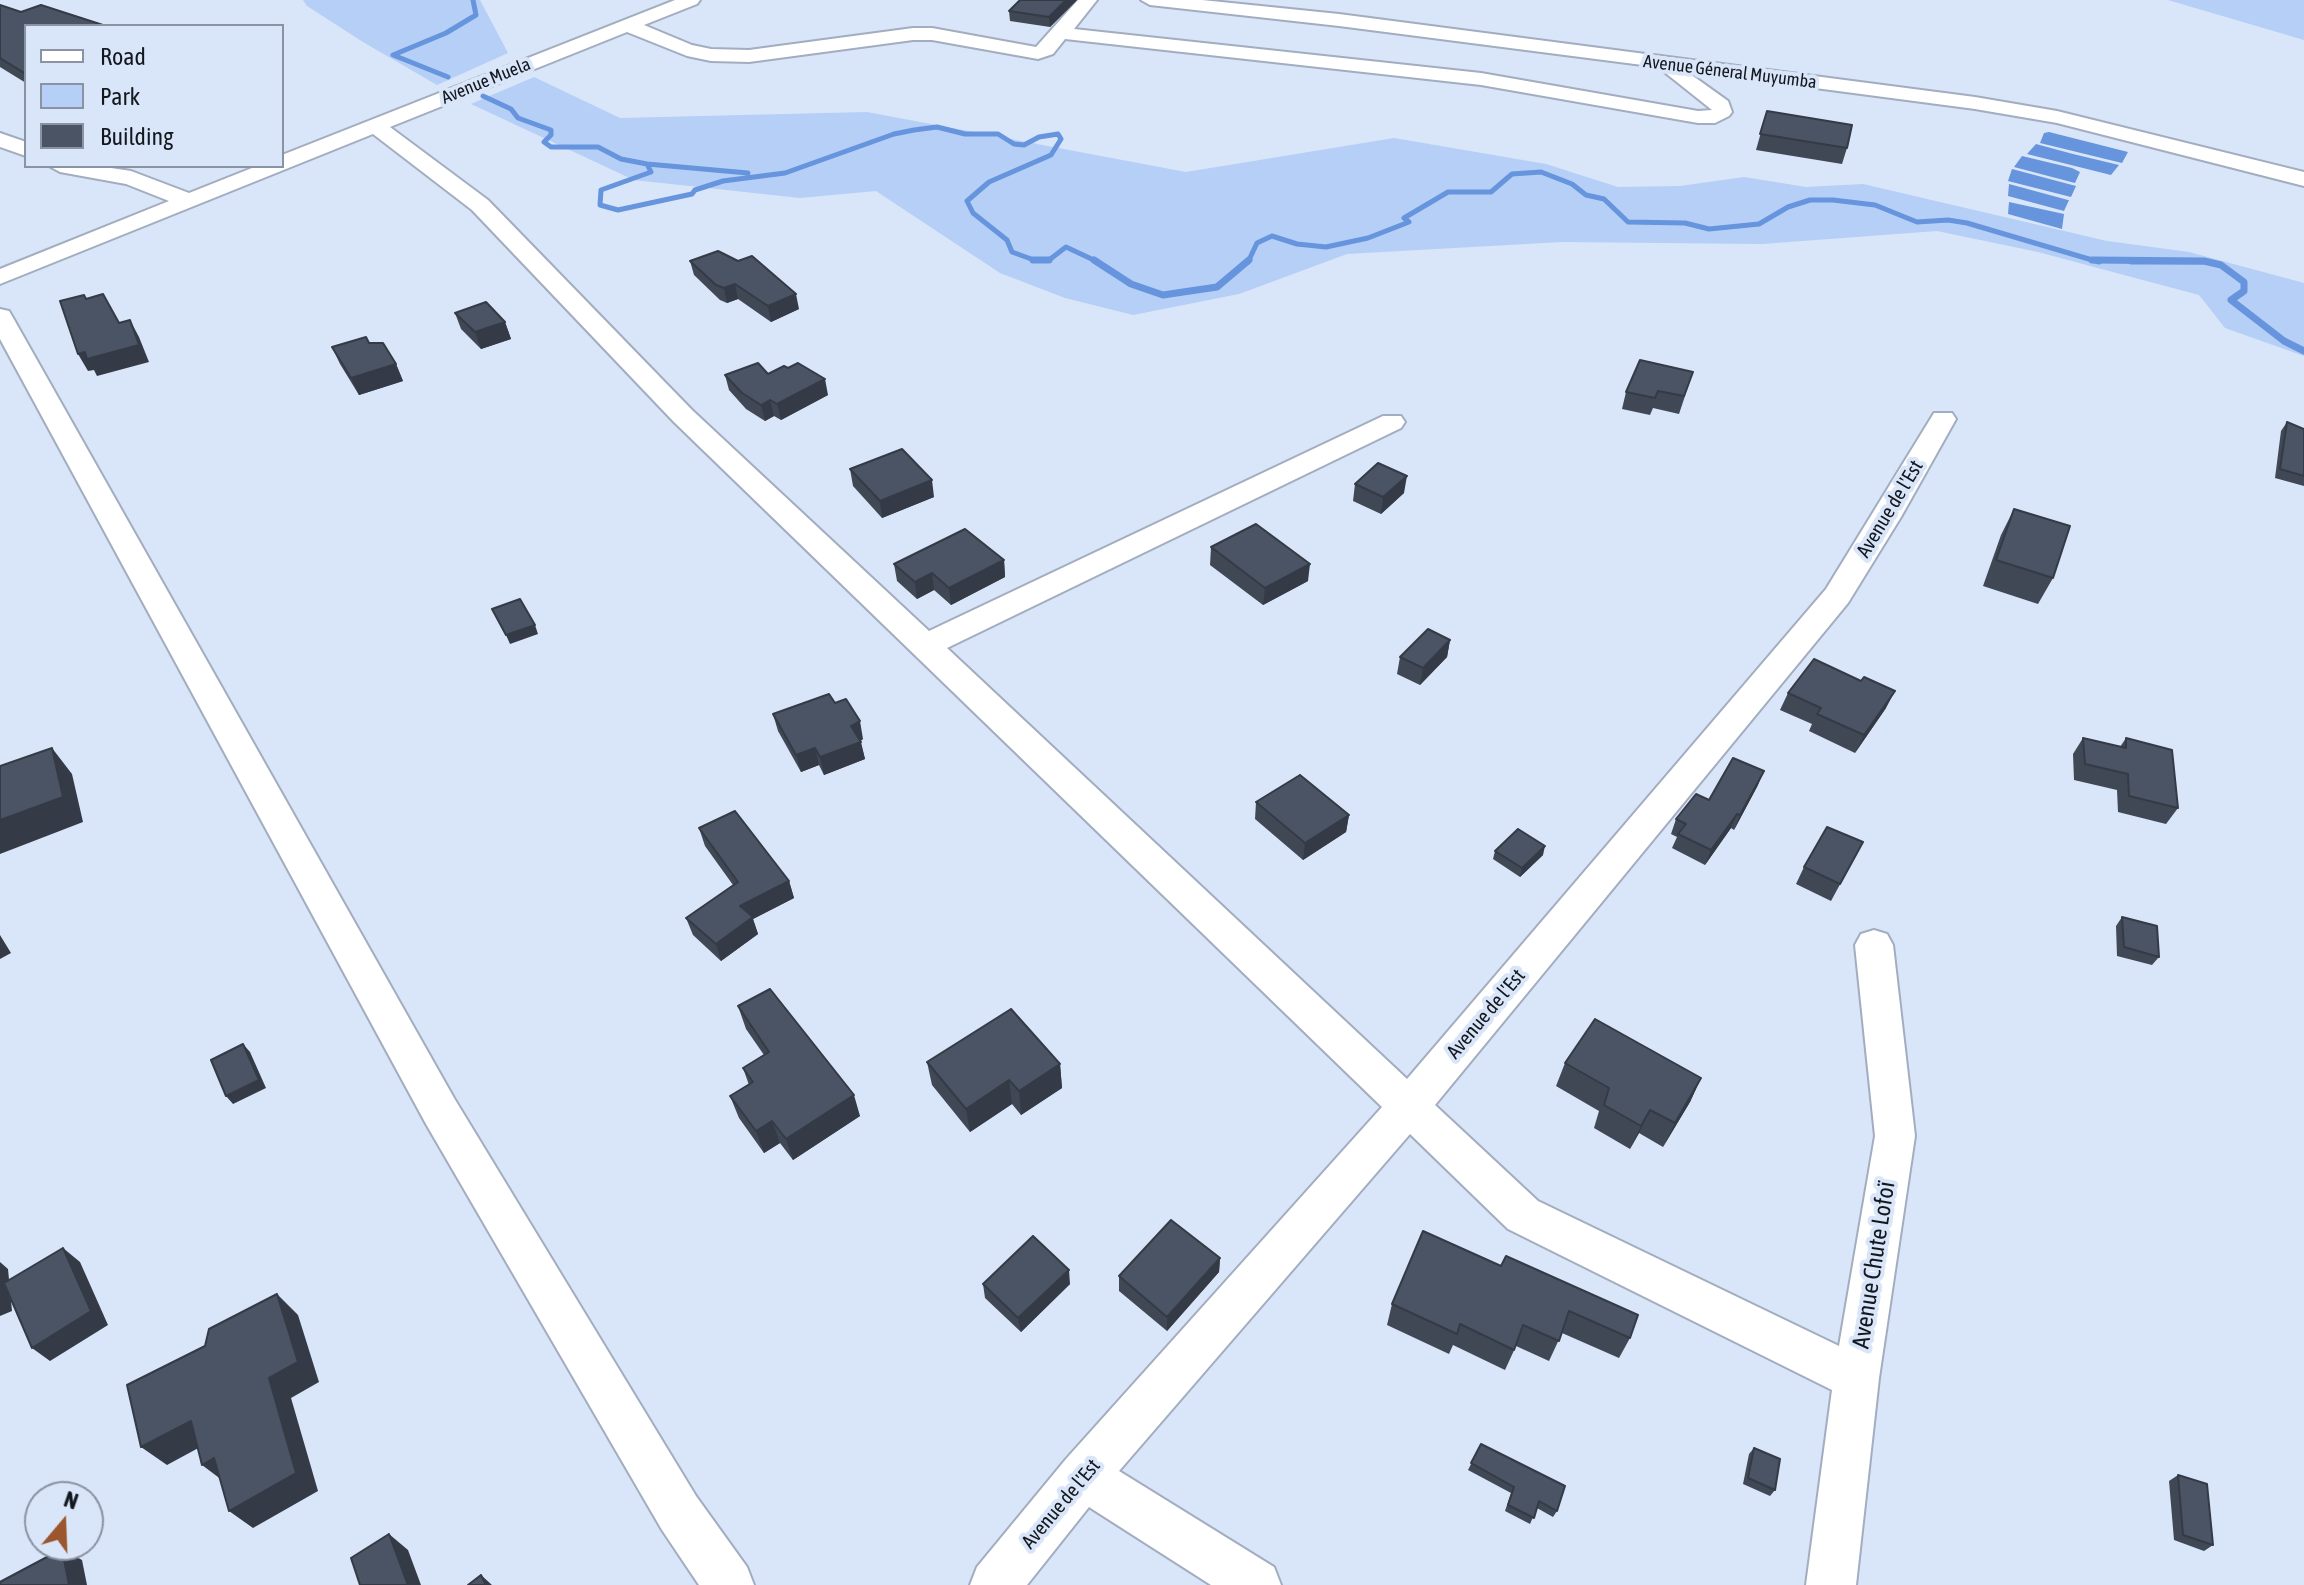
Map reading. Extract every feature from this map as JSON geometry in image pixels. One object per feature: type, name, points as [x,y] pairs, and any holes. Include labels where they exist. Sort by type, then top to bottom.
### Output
[{"type":"street","name":"Avenue Muela","points":[[284,162],[691,0]]},
{"type":"street","points":[[626,25],[687,50],[711,55],[749,56],[913,34],[932,34],[1038,53],[1046,50],[1088,0]]},
{"type":"street","name":"Avenue Géneral Muyumba","points":[[1150,0],[1339,20],[2034,112],[2304,179]]},
{"type":"street","points":[[1059,33],[1481,79],[1698,117],[1715,117],[1722,112],[1721,105],[1663,64]]},
{"type":"street","points":[[375,126],[480,205],[683,416],[1523,1215],[1856,1378]]},
{"type":"street","points":[[0,139],[24,149]]},
{"type":"street","points":[[72,168],[131,178],[189,201]]},
{"type":"street","points":[[0,277],[271,168]]},
{"type":"street","points":[[0,316],[440,1111],[679,1513],[729,1585]]},
{"type":"street","name":"Avenue de l'Est","points":[[995,1585],[1083,1476],[1410,1105],[1837,596],[1943,419]]},
{"type":"street","points":[[927,645],[1392,422]]},
{"type":"street","name":"Avenue Chute Lofoï","points":[[1831,1585],[1856,1378],[1895,1136],[1874,945]]},
{"type":"street","points":[[1083,1476],[1256,1585]]},
{"type":"green space","points":[[303,0],[480,0],[508,53],[437,85],[363,42],[307,6]]},
{"type":"green space","points":[[2168,0],[2304,0],[2304,40]]},
{"type":"green space","points":[[534,77],[620,118],[867,112],[1186,172],[1394,138],[1546,164],[1618,187],[1680,186],[1744,177],[1806,187],[1863,184],[2107,241],[2189,252],[2304,283],[2304,356],[2225,328],[2199,295],[2038,252],[1937,231],[1762,244],[1562,242],[1347,254],[1239,294],[1133,315],[1065,298],[1000,273],[876,191],[800,198],[634,180],[471,104]]},
{"type":"water","points":[[2044,133],[2128,152],[2122,163],[2040,143]]},
{"type":"water","points":[[2036,144],[2119,165],[2111,175],[2027,154]]},
{"type":"water","points":[[2022,156],[2080,172],[2075,183],[2014,167]]},
{"type":"water","points":[[2012,169],[2076,186],[2071,197],[2008,181]]},
{"type":"water","points":[[2009,184],[2069,200],[2064,211],[2008,196]]},
{"type":"water","points":[[2009,202],[2064,214],[2062,229],[2008,214]]},
{"type":"building","points":[[1020,0],[1066,0],[1049,17],[1009,11]]},
{"type":"building","points":[[0,5],[21,12],[41,5],[100,24],[24,24],[24,73],[0,58]]},
{"type":"building","points":[[1767,111],[1852,125],[1847,148],[1760,134]]},
{"type":"building","points":[[718,251],[738,261],[752,256],[796,294],[768,306],[735,284],[724,288],[716,285],[690,261]]},
{"type":"building","points":[[103,294],[119,323],[130,320],[139,345],[87,359],[85,352],[78,354],[60,301]]},
{"type":"building","points":[[486,302],[505,322],[475,332],[455,313]]},
{"type":"building","points":[[366,337],[369,343],[383,343],[396,364],[351,378],[332,347]]},
{"type":"building","points":[[1640,360],[1693,372],[1684,396],[1658,391],[1655,398],[1626,392]]},
{"type":"building","points":[[758,363],[768,374],[798,363],[825,379],[777,404],[770,400],[761,405],[742,393],[725,375]]},
{"type":"building","points":[[2287,422],[2304,429],[2304,476],[2280,469]]},
{"type":"building","points":[[902,449],[932,480],[880,501],[850,469]]},
{"type":"building","points":[[1378,463],[1407,476],[1383,497],[1355,484]]},
{"type":"building","points":[[2014,509],[2070,526],[2053,578],[1996,560]]},
{"type":"building","points":[[1256,524],[1310,564],[1265,588],[1211,547]]},
{"type":"building","points":[[965,529],[1004,560],[949,588],[932,573],[915,582],[894,564]]},
{"type":"building","points":[[520,599],[535,625],[506,635],[492,609]]},
{"type":"building","points":[[1428,629],[1450,640],[1423,668],[1400,657]]},
{"type":"building","points":[[1814,659],[1861,681],[1864,677],[1895,691],[1864,735],[1817,714],[1821,708],[1788,693]]},
{"type":"building","points":[[829,694],[835,703],[846,699],[860,721],[851,726],[861,742],[820,757],[815,748],[796,755],[773,714]]},
{"type":"building","points":[[2083,738],[2126,748],[2126,738],[2172,750],[2178,808],[2129,796],[2128,774],[2085,764]]},
{"type":"building","points":[[52,748],[63,797],[0,820],[0,766]]},
{"type":"building","points":[[1733,758],[1764,771],[1740,815],[1737,814],[1711,850],[1678,834],[1686,824],[1676,819],[1696,794],[1709,800]]},
{"type":"building","points":[[1300,775],[1349,815],[1305,843],[1256,802]]},
{"type":"building","points":[[735,811],[789,881],[740,906],[753,917],[716,944],[686,918],[738,882],[699,828]]},
{"type":"building","points":[[1827,827],[1863,842],[1840,884],[1804,867]]},
{"type":"building","points":[[1518,829],[1545,846],[1522,868],[1495,851]]},
{"type":"building","points":[[2122,917],[2157,926],[2159,957],[2124,947]]},
{"type":"building","points":[[770,989],[854,1095],[786,1139],[772,1121],[756,1131],[730,1096],[753,1082],[743,1068],[769,1052],[738,1006]]},
{"type":"building","points":[[1011,1009],[1060,1064],[1019,1091],[1009,1080],[966,1109],[927,1062]]},
{"type":"building","points":[[1595,1019],[1701,1078],[1675,1123],[1650,1110],[1641,1126],[1604,1105],[1609,1088],[1565,1063]]},
{"type":"building","points":[[243,1044],[259,1080],[226,1096],[211,1060]]},
{"type":"building","points":[[1171,1220],[1220,1258],[1167,1317],[1119,1276]]},
{"type":"building","points":[[1423,1231],[1501,1266],[1506,1256],[1638,1315],[1630,1338],[1569,1311],[1559,1341],[1523,1325],[1514,1350],[1460,1324],[1457,1334],[1392,1304]]},
{"type":"building","points":[[1033,1236],[1069,1270],[1018,1318],[983,1284]]},
{"type":"building","points":[[63,1248],[91,1311],[32,1348],[4,1283]]},
{"type":"building","points":[[277,1294],[298,1362],[269,1378],[296,1473],[229,1511],[214,1458],[202,1465],[191,1421],[141,1447],[127,1385],[205,1346],[209,1329]]},
{"type":"building","points":[[1481,1444],[1565,1486],[1557,1511],[1539,1501],[1534,1518],[1508,1505],[1514,1487],[1471,1463]]},
{"type":"building","points":[[1754,1448],[1780,1459],[1775,1490],[1748,1478]]},
{"type":"building","points":[[2178,1475],[2207,1484],[2213,1545],[2183,1535]]},
{"type":"building","points":[[389,1534],[408,1585],[360,1585],[351,1558]]},
{"type":"building","points":[[39,1561],[64,1561],[69,1585],[0,1585],[0,1582]]},
{"type":"building","points":[[481,1575],[486,1585],[468,1585]]},
{"type":"waterway","points":[[448,77],[393,55],[446,33],[476,15],[473,0]]},
{"type":"waterway","points":[[483,96],[511,109],[518,118],[551,130],[551,135],[544,142],[551,147],[598,147],[621,159],[647,164]]},
{"type":"waterway","points":[[647,164],[651,172],[601,190],[600,205],[618,210],[692,194],[695,190],[723,181],[785,173],[894,134],[914,130],[937,127],[965,134],[998,134],[1014,144],[1024,145],[1039,137],[1058,134],[1061,139],[1051,155],[989,182],[967,201],[973,213],[1007,240],[1012,252],[1034,260]]},
{"type":"waterway","points":[[647,164],[748,173]]},
{"type":"waterway","points":[[1249,260],[1257,243],[1272,236],[1297,244],[1326,247],[1368,238],[1409,222],[1404,218],[1448,192],[1491,192],[1512,174],[1541,172],[1572,184],[1586,195],[1604,199],[1628,222],[1685,223],[1709,229],[1759,224],[1788,207],[1810,200],[1833,200],[1875,205],[1917,222],[1948,220],[1967,223],[2092,260]]},
{"type":"waterway","points":[[1034,260],[1049,260],[1066,247],[1095,260]]},
{"type":"waterway","points":[[1095,260],[1131,284],[1163,295],[1217,287],[1249,260]]},
{"type":"waterway","points":[[2092,260],[2204,261],[2221,265],[2244,282],[2244,291],[2231,300],[2284,341],[2304,351]]},
{"type":"waterway","points":[[2092,260],[2099,262]]},
{"type":"waterway","points":[[2131,262],[2207,262]]}]
